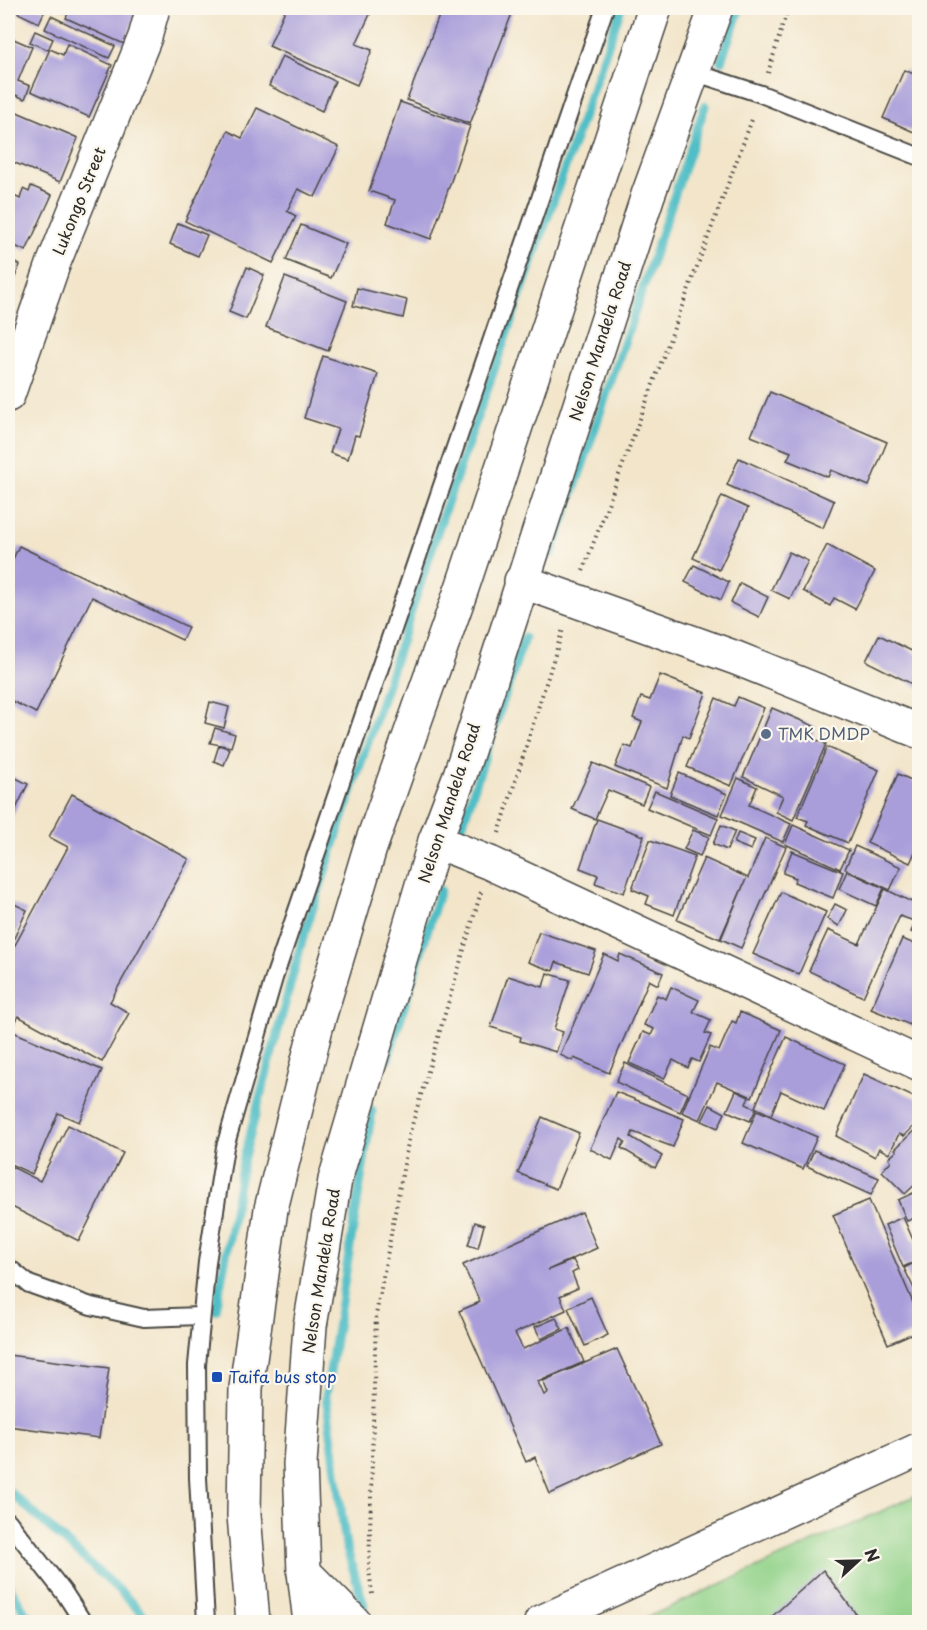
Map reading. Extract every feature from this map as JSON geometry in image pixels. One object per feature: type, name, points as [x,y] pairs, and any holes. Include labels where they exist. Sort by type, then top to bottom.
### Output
[{"type":"main road","name":"Lukongo Street","points":[[8,395],[54,262],[146,36],[153,8]]},
{"type":"main road","points":[[253,1623],[244,1515],[246,1388],[271,1209],[316,1028],[370,848],[462,588],[655,8]]},
{"type":"main road","name":"Nelson Mandela Road","points":[[310,1623],[304,1572],[300,1464],[310,1326],[335,1180],[435,841],[460,775],[520,581],[648,195],[716,8]]},
{"type":"main road","points":[[520,581],[736,658],[920,732]]},
{"type":"main road","points":[[435,841],[490,863],[920,1064]]},
{"type":"main road","points":[[542,1623],[920,1449]]},
{"type":"main road","points":[[304,1572],[363,1612]]},
{"type":"lane","points":[[206,1623],[196,1426],[200,1316],[225,1147],[274,978],[606,8]]},
{"type":"lane","points":[[693,72],[761,94],[920,158]]},
{"type":"lane","points":[[8,1268],[29,1284],[91,1306],[144,1318],[200,1316]]},
{"type":"lane","points":[[8,1521],[65,1594],[83,1623]]},
{"type":"path","points":[[363,1612],[369,1569],[376,1315],[410,1132],[490,863],[573,598],[761,94],[788,8]]},
{"type":"green space","points":[[919,1494],[919,1622],[637,1622]]},
{"type":"building","points":[[8,8],[14,8],[10,16],[8,14]]},
{"type":"building","points":[[20,8],[46,8],[39,23],[18,13]]},
{"type":"building","points":[[59,8],[139,8],[124,44],[66,18],[69,11]]},
{"type":"building","points":[[286,8],[373,8],[356,44],[372,50],[357,85],[269,46]]},
{"type":"building","points":[[442,8],[514,8],[470,124],[407,100]]},
{"type":"building","points":[[51,16],[115,46],[109,58],[45,29]]},
{"type":"building","points":[[35,31],[53,39],[48,50],[30,42]]},
{"type":"building","points":[[9,37],[32,47],[18,81],[30,86],[25,99],[8,92]]},
{"type":"building","points":[[67,44],[112,65],[89,117],[31,91],[50,49],[63,55]]},
{"type":"building","points":[[282,56],[335,81],[322,111],[269,86]]},
{"type":"building","points":[[904,70],[917,75],[920,71],[920,126],[916,133],[883,118]]},
{"type":"building","points":[[400,102],[470,126],[431,239],[387,223],[395,200],[369,191]]},
{"type":"building","points":[[257,108],[339,147],[315,197],[298,189],[287,211],[296,216],[273,263],[185,221],[228,131],[242,138]]},
{"type":"building","points":[[17,112],[78,138],[60,182],[8,160],[8,134]]},
{"type":"building","points":[[31,186],[52,195],[26,251],[8,243],[8,193],[20,199],[23,189],[29,192]]},
{"type":"building","points":[[178,223],[207,235],[198,256],[170,244]]},
{"type":"building","points":[[301,225],[346,244],[331,278],[286,260]]},
{"type":"building","points":[[8,259],[20,265],[8,294]]},
{"type":"building","points":[[247,267],[264,275],[246,319],[229,312]]},
{"type":"building","points":[[285,277],[347,301],[328,351],[266,327]]},
{"type":"building","points":[[357,288],[407,300],[403,318],[353,306]]},
{"type":"building","points":[[323,356],[378,374],[359,436],[355,435],[348,459],[330,453],[338,429],[304,418]]},
{"type":"building","points":[[770,392],[887,442],[869,486],[831,470],[828,477],[787,460],[791,452],[751,436]]},
{"type":"building","points":[[739,458],[834,501],[823,528],[727,485]]},
{"type":"building","points":[[722,496],[748,508],[719,570],[693,558]]},
{"type":"building","points":[[827,545],[875,571],[855,609],[834,598],[830,606],[803,591]]},
{"type":"building","points":[[19,546],[188,627],[182,640],[92,597],[36,713],[8,699],[8,570]]},
{"type":"building","points":[[789,552],[808,561],[790,599],[771,590]]},
{"type":"building","points":[[694,565],[729,582],[721,600],[685,582]]},
{"type":"building","points":[[740,583],[768,597],[759,617],[731,603]]},
{"type":"building","points":[[879,635],[920,655],[920,688],[866,661]]},
{"type":"building","points":[[660,675],[706,693],[689,738],[683,735],[667,788],[615,767],[624,745],[632,748],[642,722],[633,718],[641,697],[650,700]]},
{"type":"building","points":[[738,697],[764,708],[731,786],[687,767],[716,698],[734,706]]},
{"type":"building","points":[[210,702],[229,707],[224,728],[205,723]]},
{"type":"building","points":[[772,708],[816,727],[812,738],[826,744],[793,820],[776,812],[783,796],[743,777]]},
{"type":"building","points":[[215,728],[235,734],[231,747],[210,743]]},
{"type":"building","points":[[219,745],[230,749],[224,765],[214,761]]},
{"type":"building","points":[[827,747],[879,770],[848,843],[806,825],[808,821],[797,817]]},
{"type":"building","points":[[8,759],[13,762],[8,772]]},
{"type":"building","points":[[593,763],[649,787],[642,804],[608,790],[595,819],[572,809]]},
{"type":"building","points":[[679,773],[727,794],[718,815],[670,795]]},
{"type":"building","points":[[898,774],[920,784],[920,841],[910,863],[867,843]]},
{"type":"building","points":[[10,775],[28,784],[8,825],[8,781]]},
{"type":"building","points":[[738,778],[757,787],[749,805],[791,824],[783,842],[722,815]]},
{"type":"building","points":[[655,791],[718,818],[711,835],[647,808]]},
{"type":"building","points":[[72,794],[189,859],[110,1002],[129,1013],[102,1062],[18,1016],[11,1029],[8,1027],[8,969],[10,964],[8,958],[68,847],[49,837]]},
{"type":"building","points":[[597,819],[644,836],[624,893],[595,883],[598,875],[580,868]]},
{"type":"building","points":[[721,825],[735,831],[727,850],[713,844]]},
{"type":"building","points":[[793,825],[849,850],[840,869],[785,844]]},
{"type":"building","points":[[693,830],[709,837],[700,856],[684,849]]},
{"type":"building","points":[[738,833],[755,840],[751,850],[734,843]]},
{"type":"building","points":[[765,838],[786,847],[741,948],[721,939],[746,879],[720,939],[677,920],[704,858],[748,878]]},
{"type":"building","points":[[650,840],[695,856],[674,915],[646,904],[649,896],[632,889]]},
{"type":"building","points":[[855,846],[901,867],[890,890],[845,869]]},
{"type":"building","points":[[792,851],[843,872],[833,898],[794,882],[796,878],[783,873]]},
{"type":"building","points":[[847,871],[884,888],[876,906],[839,889]]},
{"type":"building","points":[[885,889],[920,906],[920,910],[914,921],[900,916],[863,997],[809,971],[828,930],[859,944]]},
{"type":"building","points":[[781,892],[826,912],[799,974],[753,954]]},
{"type":"building","points":[[8,901],[27,910],[8,951]]},
{"type":"building","points":[[835,904],[847,910],[839,926],[827,919]]},
{"type":"building","points":[[920,913],[920,937],[911,932]]},
{"type":"building","points":[[539,932],[596,951],[588,973],[556,962],[553,971],[528,962]]},
{"type":"building","points":[[902,939],[920,946],[920,1029],[871,1009]]},
{"type":"building","points":[[604,954],[618,961],[620,954],[663,973],[658,985],[649,980],[609,1073],[574,1058],[573,1061],[560,1055]]},
{"type":"building","points":[[547,973],[570,980],[554,1029],[563,1032],[556,1052],[520,1041],[521,1037],[491,1027],[508,976],[543,987]]},
{"type":"building","points":[[671,987],[699,1000],[693,1012],[711,1020],[705,1033],[711,1035],[699,1062],[692,1059],[688,1068],[673,1060],[664,1079],[629,1063],[643,1032],[651,1035],[654,1029],[644,1025],[657,995],[666,999]]},
{"type":"building","points":[[740,1012],[781,1030],[752,1097],[717,1082],[700,1120],[682,1112],[710,1047],[719,1051],[732,1021],[736,1023]]},
{"type":"building","points":[[11,1031],[102,1070],[79,1122],[58,1113],[32,1174],[8,1163],[8,1040]]},
{"type":"building","points":[[786,1037],[845,1064],[824,1111],[781,1091],[771,1115],[755,1107]]},
{"type":"building","points":[[625,1063],[688,1094],[680,1112],[616,1082]]},
{"type":"building","points":[[864,1074],[920,1100],[920,1115],[914,1126],[904,1136],[899,1134],[889,1154],[879,1148],[875,1157],[836,1136]]},
{"type":"building","points":[[736,1091],[749,1097],[746,1104],[756,1109],[750,1121],[727,1111]]},
{"type":"building","points":[[616,1092],[684,1119],[673,1147],[633,1132],[631,1137],[662,1156],[655,1168],[621,1148],[625,1142],[621,1139],[612,1160],[590,1149]]},
{"type":"building","points":[[710,1105],[725,1113],[718,1128],[702,1121]]},
{"type":"building","points":[[757,1110],[817,1137],[803,1169],[743,1143]]},
{"type":"building","points":[[542,1117],[579,1133],[556,1189],[518,1173]]},
{"type":"building","points":[[68,1125],[123,1153],[79,1241],[8,1205],[8,1165],[40,1181]]},
{"type":"building","points":[[920,1125],[920,1180],[905,1194],[882,1171],[891,1161],[889,1158],[897,1151],[895,1149]]},
{"type":"building","points":[[814,1150],[879,1178],[871,1195],[807,1166]]},
{"type":"building","points":[[917,1191],[920,1216],[907,1221],[898,1200]]},
{"type":"building","points":[[869,1200],[920,1319],[920,1330],[888,1344],[833,1215]]},
{"type":"building","points":[[582,1212],[597,1248],[548,1270],[573,1260],[578,1270],[572,1273],[578,1288],[560,1296],[566,1310],[515,1333],[523,1349],[569,1328],[584,1362],[538,1382],[544,1395],[548,1393],[543,1381],[617,1349],[661,1444],[550,1494],[535,1457],[526,1462],[459,1311],[480,1302],[463,1265]]},
{"type":"building","points":[[903,1217],[920,1260],[903,1267],[885,1225]]},
{"type":"building","points":[[475,1222],[484,1225],[478,1248],[468,1245]]},
{"type":"building","points":[[920,1239],[920,1253],[914,1241]]},
{"type":"building","points":[[916,1262],[920,1269],[920,1301],[904,1268]]},
{"type":"building","points":[[591,1297],[608,1335],[585,1346],[568,1308]]},
{"type":"building","points":[[556,1318],[562,1329],[541,1339],[535,1327]]},
{"type":"building","points":[[8,1355],[109,1368],[99,1438],[8,1426]]},
{"type":"building","points":[[823,1570],[862,1622],[766,1622]]},
{"type":"waterway","points":[[216,1310],[243,1161],[302,941],[444,512],[621,8]]},
{"type":"waterway","points":[[721,61],[740,8]]},
{"type":"waterway","points":[[552,554],[705,106]]},
{"type":"waterway","points":[[460,832],[524,638]]},
{"type":"waterway","points":[[388,1059],[440,890]]},
{"type":"waterway","points":[[364,1605],[346,1546],[326,1396],[372,1110]]},
{"type":"waterway","points":[[8,1490],[119,1590],[150,1622]]},
{"type":"waterway","points":[[8,1584],[31,1622]]},
{"type":"place","name":"TMK DMDP","points":[[766,734]]},
{"type":"place","name":"Taifa bus stop","points":[[217,1377]]}]
